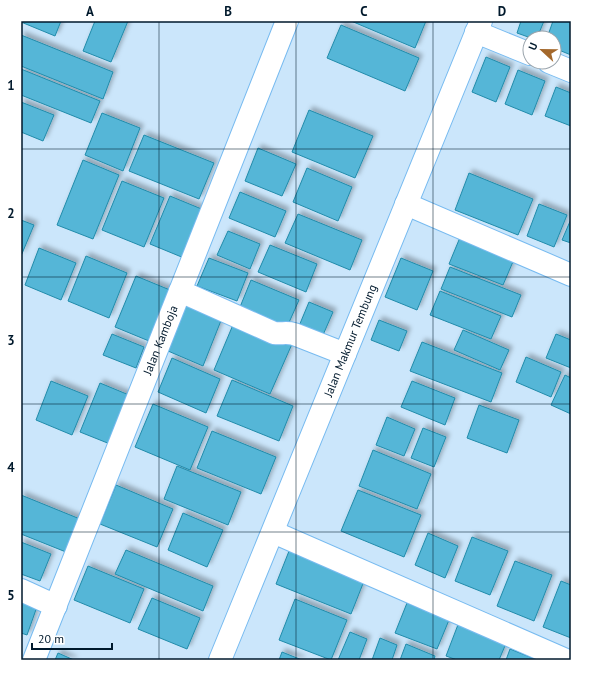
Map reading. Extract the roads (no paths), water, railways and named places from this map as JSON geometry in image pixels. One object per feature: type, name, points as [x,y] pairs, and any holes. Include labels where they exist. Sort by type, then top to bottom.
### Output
[{"type":"street","name":"Jalan Kamboja","points":[[34,660],[287,21]]},
{"type":"street","points":[[478,27],[522,50]]},
{"type":"street","name":"Jalan Makmur Tembung","points":[[220,660],[478,27]]},
{"type":"street","points":[[406,204],[571,275]]},
{"type":"street","points":[[180,291],[274,332],[288,332],[345,354]]},
{"type":"street","points":[[273,532],[566,660]]},
{"type":"street","points":[[21,590],[56,606]]}]
